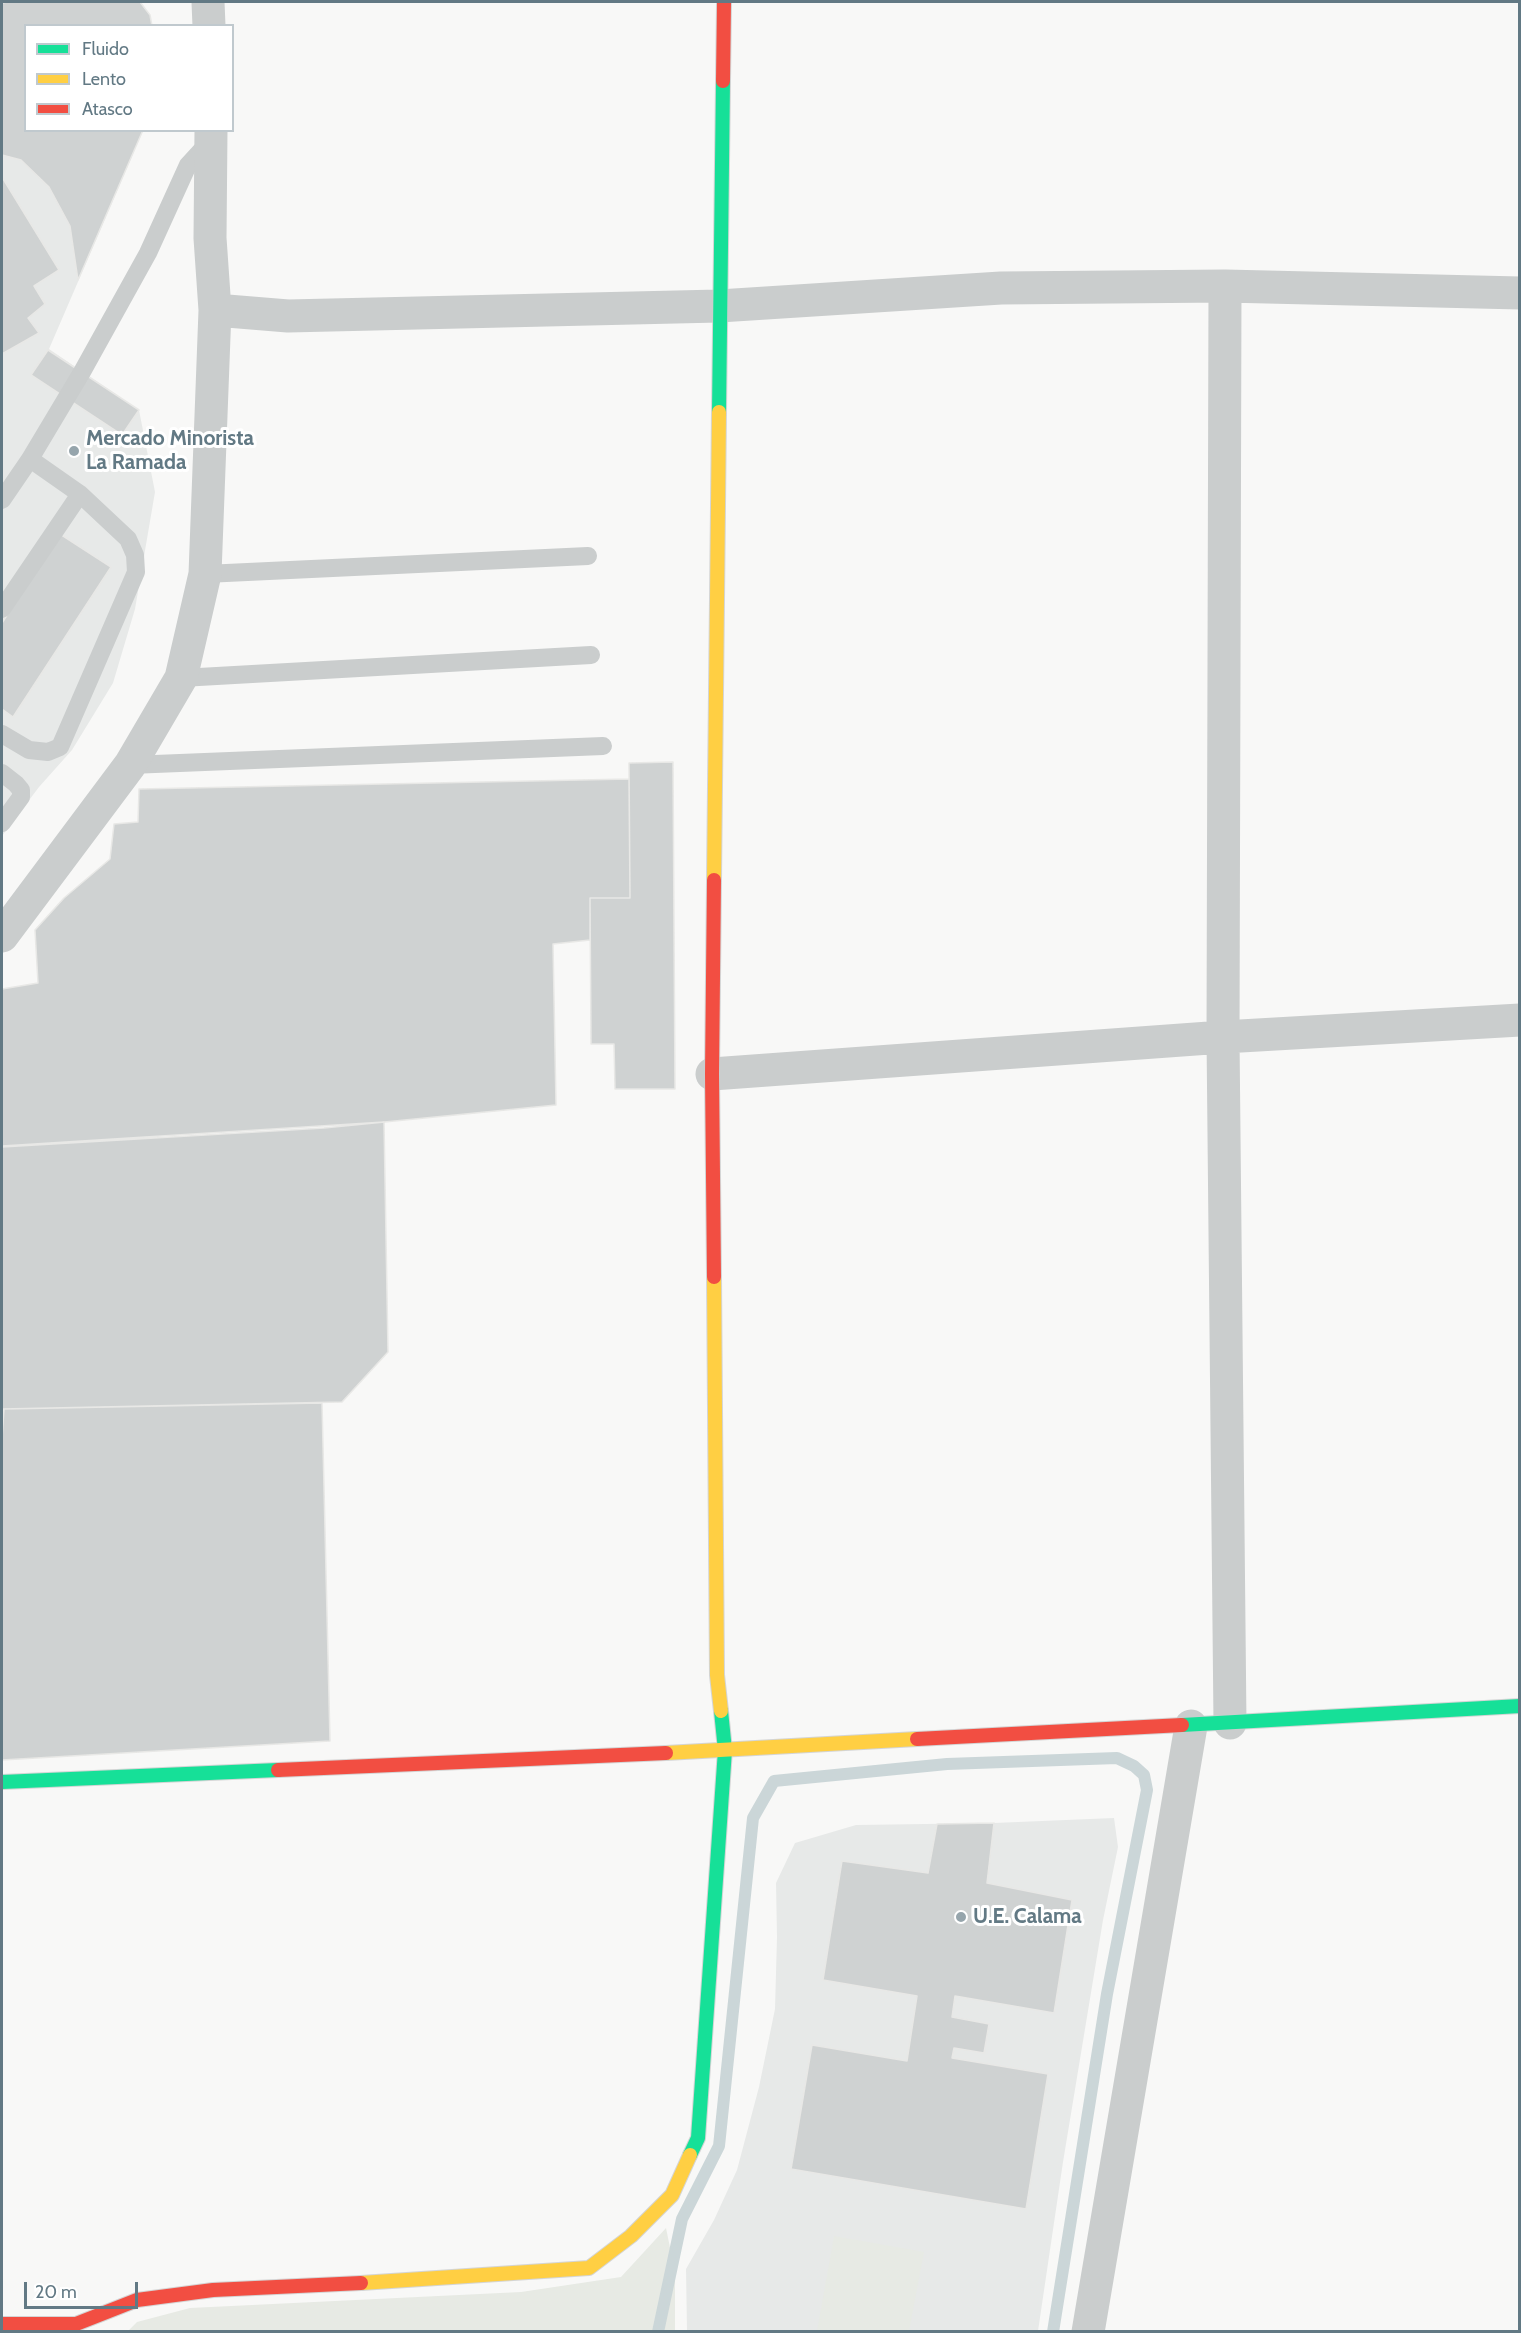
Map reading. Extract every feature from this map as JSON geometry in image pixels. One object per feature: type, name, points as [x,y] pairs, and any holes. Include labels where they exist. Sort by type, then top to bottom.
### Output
[{"type":"street","points":[[208,2],[209,24]]},
{"type":"street","points":[[2,2324],[76,2328],[137,2300],[213,2290],[436,2280],[589,2268],[631,2236],[672,2195],[698,2138],[725,1750],[717,1675],[712,1074],[724,2]]},
{"type":"street","points":[[2,936],[130,765],[181,678],[205,574],[215,310],[210,238],[212,135]]},
{"type":"street","points":[[1225,286],[1223,1037],[1230,1723]]},
{"type":"street","points":[[215,310],[288,316],[719,306],[1000,288],[1225,286],[1520,293]]},
{"type":"street","points":[[712,1074],[1223,1037],[1520,1020]]},
{"type":"street","points":[[2,1782],[725,1750],[1520,1706]]},
{"type":"street","points":[[1088,2331],[1191,1725]]},
{"type":"lane","points":[[2,500],[30,459],[82,372],[148,253],[188,165],[212,135]]},
{"type":"lane","points":[[2,734],[29,750],[48,752],[60,747],[136,572],[135,555],[128,539],[80,494],[30,459]]},
{"type":"lane","points":[[2,609],[80,494]]},
{"type":"lane","points":[[205,574],[588,556]]},
{"type":"lane","points":[[181,678],[591,656]]},
{"type":"lane","points":[[130,765],[603,746]]},
{"type":"lane","points":[[2,773],[21,790],[21,797],[2,823]]},
{"type":"shaded area","name":"Mercado Minorista La Ramada","points":[[140,2],[150,15],[152,24],[24,24],[24,132],[143,132],[49,349],[139,410],[155,492],[135,609],[113,683],[72,750],[39,787],[2,836],[2,3]]},
{"type":"shaded area","points":[[1114,1818],[1118,1847],[1103,1920],[1063,2162],[1038,2331],[687,2331],[686,2269],[714,2220],[737,2170],[759,2087],[775,2009],[776,1883],[795,1843],[856,1825]]},
{"type":"shaded area","points":[[666,2228],[675,2272],[675,2331],[127,2332],[137,2322],[190,2308],[521,2292],[621,2277]]},
{"type":"shaded area","points":[[834,2236],[924,2252],[909,2331],[817,2331]]},
{"type":"building","points":[[140,2],[150,15],[152,24],[24,24],[24,132],[142,132],[78,280],[70,226],[49,187],[21,160],[2,155],[2,3]]},
{"type":"building","points":[[2,177],[59,270],[34,286],[45,304],[28,318],[39,333],[2,354]]},
{"type":"building","points":[[48,350],[139,410],[122,435],[31,375]]},
{"type":"building","points":[[60,534],[111,567],[13,717],[2,709],[2,623]]},
{"type":"building","points":[[673,762],[675,1089],[615,1089],[614,1044],[591,1044],[590,898],[630,898],[629,763]]},
{"type":"building","points":[[629,779],[630,898],[590,898],[590,940],[553,944],[556,1105],[324,1128],[2,1147],[2,989],[38,983],[35,930],[64,898],[110,859],[114,824],[138,822],[139,789]]},
{"type":"building","points":[[384,1122],[388,1352],[342,1402],[2,1409],[2,1146]]},
{"type":"building","points":[[322,1403],[330,1741],[2,1760],[2,1438],[4,1409]]},
{"type":"building","points":[[994,1823],[987,1883],[1072,1900],[1054,2013],[955,1996],[952,2017],[989,2024],[984,2053],[954,2048],[952,2058],[1048,2074],[1026,2209],[791,2169],[812,2045],[907,2061],[917,1996],[823,1980],[842,1861],[928,1873],[937,1824]]},
{"type":"waterway","points":[[658,2332],[682,2219],[719,2146],[753,1818],[774,1781],[947,1764],[1117,1758],[1134,1766],[1144,1775],[1147,1790],[1107,1994],[1053,2332]]},
{"type":"traffic: fast","points":[[719,412],[723,81]]},
{"type":"traffic: fast","points":[[1182,1725],[1520,1706]]},
{"type":"traffic: fast","points":[[690,2155],[698,2138],[725,1750],[721,1711]]},
{"type":"traffic: fast","points":[[2,1782],[278,1770]]},
{"type":"traffic: slow","points":[[714,880],[719,412]]},
{"type":"traffic: slow","points":[[714,1277],[717,1675],[721,1711]]},
{"type":"traffic: slow","points":[[666,1753],[917,1739]]},
{"type":"traffic: slow","points":[[361,2283],[589,2268],[631,2236],[672,2195],[690,2155]]},
{"type":"traffic: jam","points":[[723,81],[724,2]]},
{"type":"traffic: jam","points":[[714,880],[712,1074],[714,1277]]},
{"type":"traffic: jam","points":[[917,1739],[1182,1725]]},
{"type":"traffic: jam","points":[[278,1770],[666,1753]]},
{"type":"traffic: jam","points":[[2,2324],[76,2324],[137,2300],[213,2290],[361,2283]]},
{"type":"place","name":"Mercado Minorista La Ramada","points":[[74,451]]},
{"type":"place","name":"U.E. Calama","points":[[961,1917]]}]
